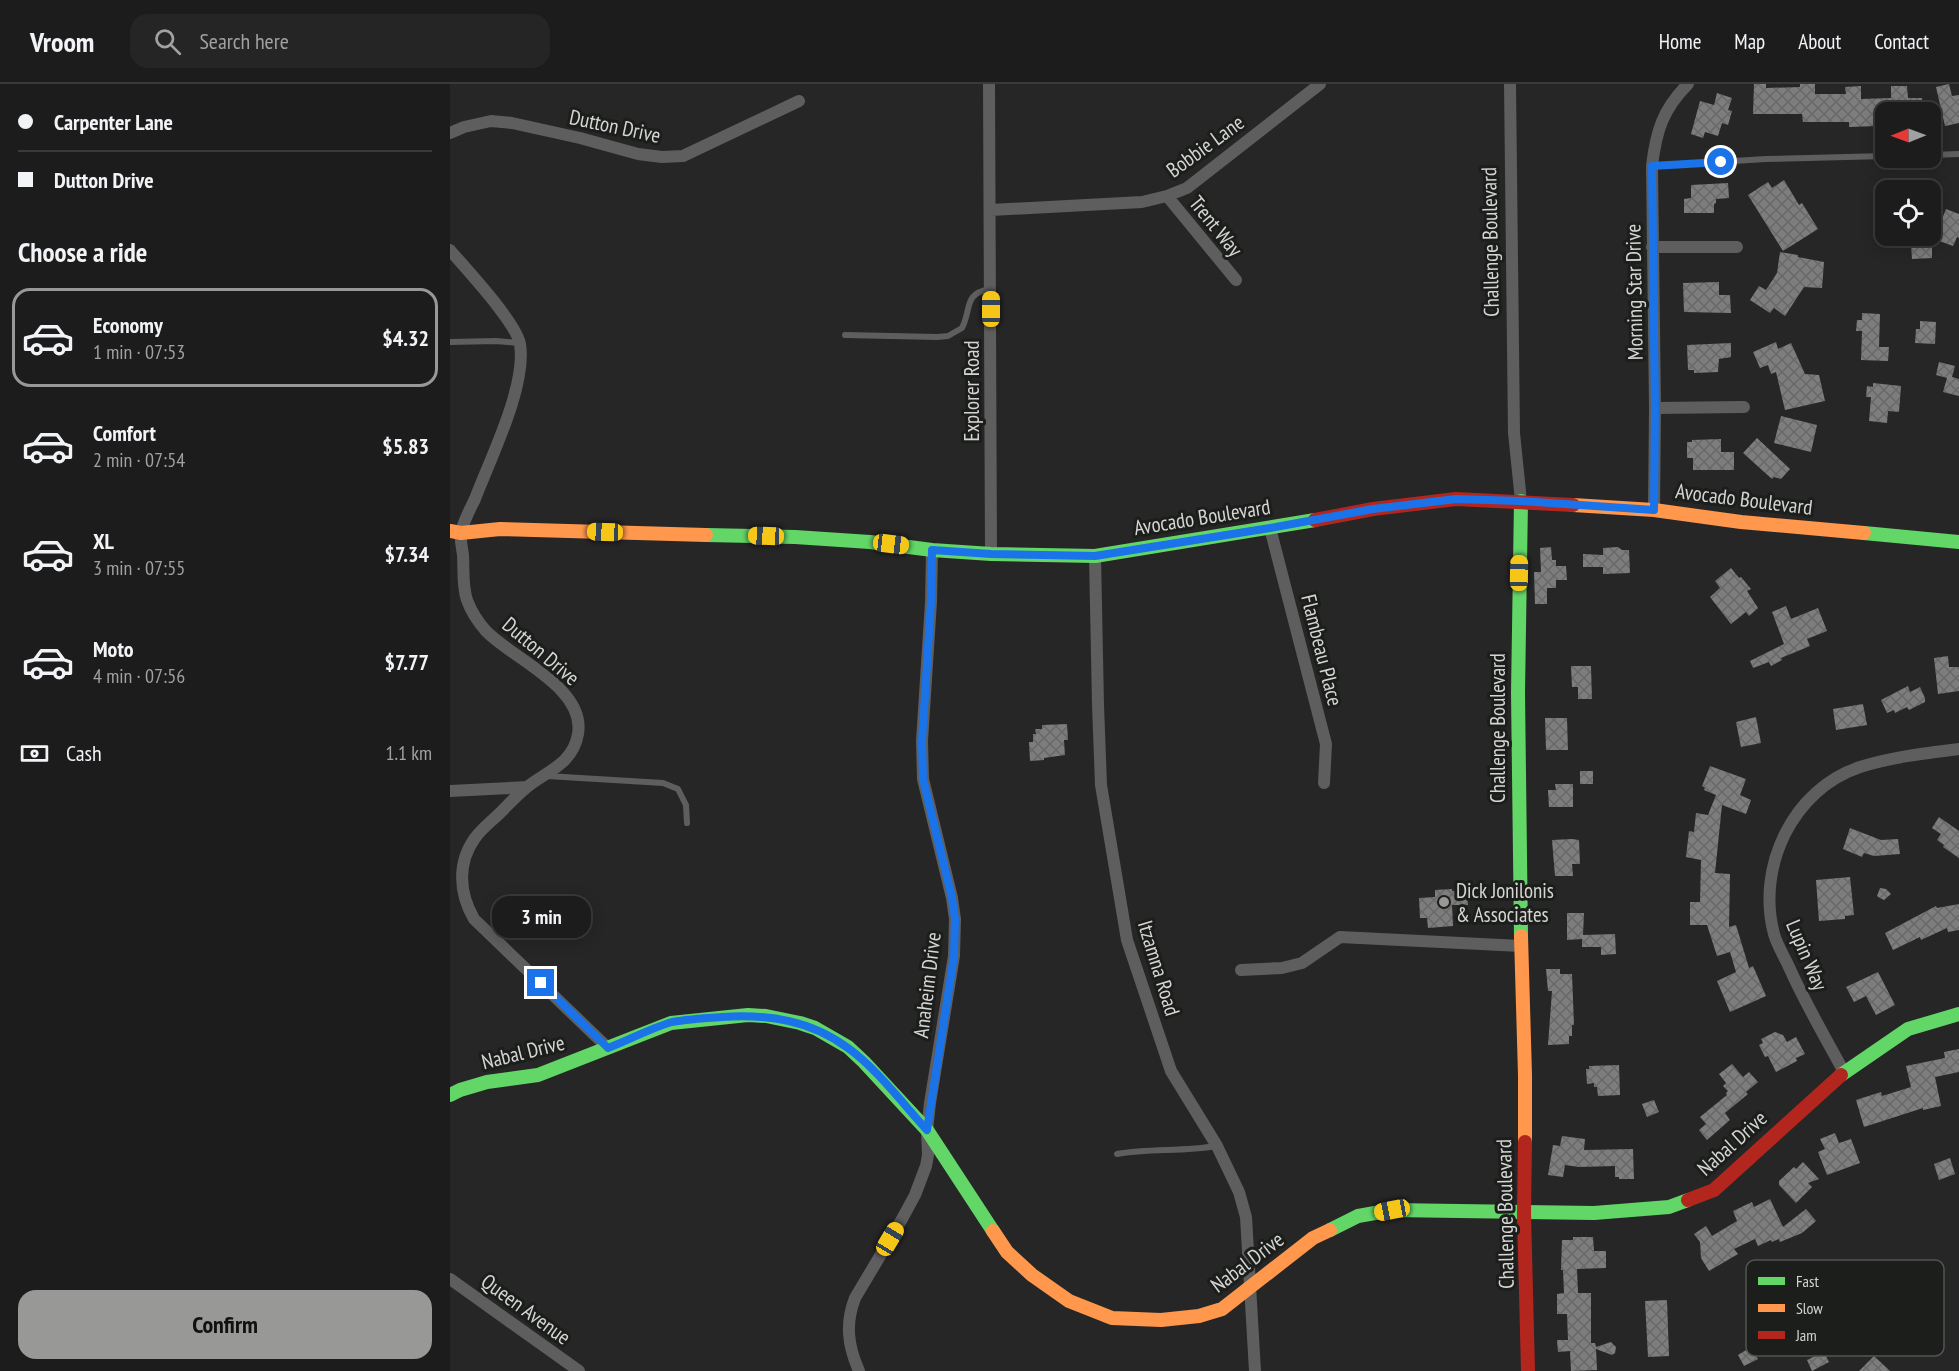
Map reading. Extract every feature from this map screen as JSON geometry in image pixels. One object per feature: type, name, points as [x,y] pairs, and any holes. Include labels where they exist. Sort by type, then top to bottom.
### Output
[{"type":"street","name":"Explorer Road","points":[[989,84],[991,554]]},
{"type":"street","name":"Bobbie Lane","points":[[991,210],[1142,202],[1167,196],[1187,188],[1320,84]]},
{"type":"street","name":"Challenge Boulevard","points":[[1510,84],[1514,433],[1521,501],[1518,693],[1528,1371]]},
{"type":"street","name":"Morning Star Drive","points":[[1654,510],[1652,166],[1655,142],[1663,117],[1688,84]]},
{"type":"street","name":"Dutton Drive","points":[[450,133],[464,127],[491,121],[512,123],[638,154],[662,157],[683,156],[799,101]]},
{"type":"street","name":"Trent Way","points":[[1167,196],[1236,280]]},
{"type":"street","points":[[1652,247],[1737,247]]},
{"type":"street","points":[[450,250],[508,320],[520,343]]},
{"type":"street","name":"Dutton Drive","points":[[520,343],[520,368],[512,403],[456,532],[464,588],[467,601],[478,622],[492,637],[565,692],[575,707],[579,724],[577,741],[568,757],[546,776],[527,787],[482,830],[470,845],[463,863],[464,898],[474,919],[608,1048]]},
{"type":"street","points":[[1655,408],[1743,407]]},
{"type":"street","name":"Avocado Boulevard","points":[[456,532],[500,529],[795,537],[991,554],[1095,556],[1373,509],[1456,499],[1654,510],[1741,522],[1959,542]]},
{"type":"street","name":"Flambeau Place","points":[[1270,528],[1326,744],[1324,783]]},
{"type":"street","name":"Anaheim Drive","points":[[859,1371],[849,1343],[850,1309],[915,1195],[926,1166],[927,1130],[954,956],[955,919],[952,898],[923,779],[922,741],[932,550]]},
{"type":"street","name":"Itzamna Road","points":[[1095,556],[1101,785],[1127,940],[1171,1071],[1217,1146],[1239,1192],[1246,1217],[1255,1371]]},
{"type":"street","name":"Lupin Way","points":[[1844,1072],[1802,996],[1774,936],[1769,889],[1775,857],[1788,828],[1797,815],[1818,791],[1831,782],[1860,767],[1909,755],[1959,749]]},
{"type":"street","points":[[450,791],[527,787]]},
{"type":"street","points":[[1241,969],[1282,968],[1302,963],[1340,937],[1521,946]]},
{"type":"street","name":"Nabal Drive","points":[[450,1095],[460,1089],[487,1082],[538,1075],[671,1023],[748,1015],[800,1023],[848,1047],[927,1130],[1007,1252],[1032,1275],[1069,1301],[1112,1318],[1161,1320],[1199,1316],[1222,1309],[1313,1238],[1358,1216],[1392,1210],[1594,1213],[1669,1207],[1706,1194],[1714,1190],[1844,1072],[1908,1029],[1959,1014]]},
{"type":"street","name":"Queen Avenue","points":[[450,1278],[579,1371]]},
{"type":"lane","points":[[1941,155],[1959,154]]},
{"type":"lane","points":[[1652,166],[1766,159],[1875,156]]},
{"type":"lane","points":[[845,335],[948,336],[962,328],[972,297],[980,291],[991,289]]},
{"type":"lane","points":[[450,342],[520,343]]},
{"type":"lane","points":[[546,776],[663,783],[678,789],[686,805],[687,823]]},
{"type":"lane","points":[[1117,1154],[1142,1149],[1190,1150],[1217,1146]]},
{"type":"building","points":[[1754,84],[1766,84],[1766,88],[1815,84],[1815,94],[1846,94],[1845,87],[1861,86],[1861,99],[1891,98],[1891,86],[1907,86],[1908,98],[1922,98],[1922,102],[1875,102],[1875,126],[1849,127],[1849,122],[1803,122],[1802,114],[1753,114]]},
{"type":"building","points":[[1949,84],[1952,96],[1959,95],[1959,123],[1945,126],[1936,87]]},
{"type":"building","points":[[1717,93],[1732,98],[1728,110],[1732,111],[1728,125],[1722,123],[1718,136],[1705,132],[1703,138],[1691,134],[1700,101],[1714,105]]},
{"type":"building","points":[[1784,180],[1799,205],[1802,203],[1818,229],[1783,251],[1748,195],[1768,182],[1772,188]]},
{"type":"building","points":[[1728,183],[1729,198],[1716,199],[1714,213],[1684,213],[1684,199],[1691,198],[1691,185]]},
{"type":"building","points":[[1946,209],[1959,214],[1959,238],[1957,237],[1953,246],[1941,242],[1941,222]]},
{"type":"building","points":[[1911,246],[1932,246],[1932,258],[1912,259]]},
{"type":"building","points":[[1780,252],[1824,262],[1822,288],[1804,287],[1785,316],[1774,308],[1770,313],[1750,300],[1759,286],[1766,290],[1777,273]]},
{"type":"building","points":[[1719,282],[1719,295],[1730,295],[1731,313],[1684,312],[1683,283]]},
{"type":"building","points":[[1862,313],[1880,314],[1879,347],[1889,347],[1888,361],[1861,360],[1862,331],[1856,331],[1857,320],[1862,320]]},
{"type":"building","points":[[1920,321],[1936,322],[1935,344],[1915,343],[1916,329],[1920,329]]},
{"type":"building","points":[[1776,342],[1778,349],[1791,343],[1805,374],[1819,375],[1825,401],[1785,410],[1776,372],[1771,374],[1768,365],[1760,368],[1753,352]]},
{"type":"building","points":[[1731,343],[1731,357],[1719,359],[1718,372],[1694,373],[1694,370],[1688,370],[1687,345]]},
{"type":"building","points":[[1939,362],[1955,366],[1952,377],[1959,379],[1959,396],[1943,392],[1947,378],[1936,375]]},
{"type":"building","points":[[1873,383],[1901,386],[1899,412],[1888,411],[1887,423],[1869,421],[1871,397],[1866,397],[1867,386],[1873,387]]},
{"type":"building","points":[[1781,416],[1817,425],[1811,452],[1774,443]]},
{"type":"building","points":[[1757,438],[1790,469],[1781,479],[1774,477],[1772,479],[1743,453]]},
{"type":"building","points":[[1721,439],[1721,452],[1734,452],[1734,470],[1693,470],[1693,458],[1687,458],[1687,442]]},
{"type":"building","points":[[1551,547],[1552,560],[1556,560],[1556,566],[1566,566],[1567,580],[1556,580],[1556,588],[1547,588],[1547,604],[1535,604],[1534,572],[1541,572],[1540,548]]},
{"type":"building","points":[[1618,547],[1622,550],[1629,550],[1630,573],[1603,574],[1603,567],[1583,567],[1583,554],[1603,555],[1603,548]]},
{"type":"building","points":[[1731,568],[1751,589],[1747,591],[1758,608],[1749,616],[1746,612],[1731,624],[1710,597],[1720,588],[1715,581]]},
{"type":"building","points":[[1786,606],[1791,619],[1818,608],[1827,631],[1807,639],[1810,646],[1781,658],[1782,660],[1771,666],[1769,662],[1753,668],[1750,661],[1784,644],[1772,612]]},
{"type":"building","points":[[1948,656],[1949,667],[1959,667],[1959,691],[1938,694],[1934,658]]},
{"type":"building","points":[[1571,666],[1591,666],[1592,699],[1578,699],[1578,687],[1572,687]]},
{"type":"building","points":[[1908,686],[1910,692],[1920,687],[1925,702],[1909,710],[1907,707],[1895,713],[1894,710],[1887,713],[1881,700]]},
{"type":"building","points":[[1863,704],[1867,725],[1836,730],[1833,709]]},
{"type":"building","points":[[1756,717],[1761,743],[1741,747],[1736,722]]},
{"type":"building","points":[[1545,718],[1567,718],[1568,750],[1546,750]]},
{"type":"building","points":[[1067,724],[1068,740],[1064,740],[1065,755],[1030,761],[1029,742],[1033,742],[1035,729],[1042,729],[1042,725]]},
{"type":"building","points":[[1710,766],[1746,779],[1740,795],[1751,800],[1746,814],[1722,805],[1715,873],[1730,874],[1729,927],[1736,925],[1749,968],[1753,966],[1766,996],[1730,1012],[1717,981],[1736,972],[1730,952],[1717,956],[1707,925],[1690,925],[1690,902],[1700,902],[1701,860],[1686,857],[1689,831],[1694,832],[1696,813],[1708,815],[1716,795],[1704,790],[1702,786]]},
{"type":"building","points":[[1580,771],[1593,771],[1593,784],[1580,784]]},
{"type":"building","points":[[1555,784],[1573,784],[1573,807],[1549,807],[1548,790],[1556,790]]},
{"type":"building","points":[[1939,817],[1959,831],[1959,858],[1937,840],[1941,834],[1932,828]]},
{"type":"building","points":[[1850,828],[1881,840],[1898,839],[1900,854],[1874,856],[1864,853],[1862,857],[1843,849]]},
{"type":"building","points":[[1552,840],[1579,840],[1580,864],[1572,864],[1573,876],[1555,876]]},
{"type":"building","points":[[1850,877],[1854,915],[1845,916],[1845,919],[1819,921],[1816,880]]},
{"type":"building","points":[[1880,888],[1886,889],[1891,894],[1884,900],[1877,896]]},
{"type":"building","points":[[1452,889],[1452,891],[1467,890],[1468,905],[1452,905],[1453,926],[1428,928],[1427,918],[1420,918],[1419,898],[1435,897],[1435,890]]},
{"type":"building","points":[[1959,904],[1959,930],[1948,932],[1947,928],[1921,940],[1920,937],[1893,950],[1885,933],[1936,906],[1937,908]]},
{"type":"building","points":[[1567,913],[1584,913],[1583,935],[1615,934],[1616,954],[1601,955],[1601,947],[1582,947],[1582,939],[1567,940]]},
{"type":"building","points":[[1546,969],[1560,969],[1560,974],[1572,974],[1574,1025],[1572,1025],[1572,1036],[1569,1036],[1569,1044],[1548,1045],[1552,991],[1548,991]]},
{"type":"building","points":[[1878,972],[1895,1005],[1876,1015],[1866,996],[1854,1002],[1846,987]]},
{"type":"building","points":[[1775,1032],[1783,1035],[1787,1042],[1796,1037],[1805,1054],[1776,1072],[1759,1045],[1763,1043],[1761,1039]]},
{"type":"building","points":[[1959,1049],[1959,1072],[1935,1077],[1941,1106],[1923,1110],[1923,1108],[1864,1127],[1856,1100],[1881,1092],[1882,1096],[1911,1087],[1906,1066],[1945,1058],[1944,1052]]},
{"type":"building","points":[[1732,1064],[1743,1077],[1749,1072],[1758,1082],[1746,1092],[1748,1094],[1725,1113],[1730,1120],[1707,1140],[1699,1130],[1706,1124],[1700,1117],[1727,1095],[1728,1091],[1723,1086],[1726,1083],[1719,1074]]},
{"type":"building","points":[[1619,1065],[1620,1095],[1598,1096],[1594,1083],[1587,1084],[1586,1069],[1589,1069],[1589,1066]]},
{"type":"building","points":[[1654,1100],[1659,1112],[1647,1117],[1642,1104]]},
{"type":"building","points":[[1835,1133],[1839,1143],[1851,1139],[1860,1163],[1827,1175],[1818,1152],[1825,1149],[1820,1139]]},
{"type":"building","points":[[1562,1136],[1585,1139],[1584,1150],[1633,1149],[1634,1179],[1615,1177],[1615,1166],[1565,1165],[1563,1177],[1548,1175],[1553,1145],[1560,1146]]},
{"type":"building","points":[[1950,1158],[1955,1174],[1939,1180],[1934,1164]]},
{"type":"building","points":[[1803,1162],[1819,1179],[1808,1183],[1812,1187],[1796,1203],[1779,1185],[1779,1181]]},
{"type":"building","points":[[1770,1199],[1783,1227],[1806,1209],[1816,1221],[1802,1233],[1780,1242],[1779,1239],[1772,1242],[1771,1240],[1758,1246],[1755,1239],[1734,1249],[1738,1254],[1709,1271],[1701,1258],[1700,1242],[1694,1234],[1706,1226],[1712,1236],[1737,1221],[1733,1211],[1752,1202],[1754,1207]]},
{"type":"building","points":[[1573,1237],[1593,1237],[1594,1251],[1606,1251],[1606,1268],[1577,1269],[1578,1293],[1591,1293],[1591,1343],[1595,1343],[1596,1347],[1611,1342],[1616,1347],[1612,1355],[1596,1349],[1597,1370],[1571,1371],[1570,1351],[1558,1352],[1557,1340],[1568,1340],[1567,1314],[1557,1314],[1557,1294],[1564,1293],[1563,1270],[1561,1270],[1562,1240],[1573,1240]]},
{"type":"building","points":[[1667,1300],[1669,1356],[1648,1357],[1645,1301]]},
{"type":"building","points":[[1746,1350],[1746,1356],[1756,1356],[1758,1359],[1744,1366],[1738,1355]]},
{"type":"building","points":[[1816,1356],[1826,1356],[1829,1362],[1812,1371],[1807,1360]]},
{"type":"building","points":[[1874,1356],[1890,1371],[1859,1371]]},
{"type":"traffic: fast","points":[[1521,501],[1518,693],[1521,936]]},
{"type":"traffic: fast","points":[[706,535],[795,537],[991,554],[1095,556],[1315,520]]},
{"type":"traffic: fast","points":[[1864,533],[1959,542]]},
{"type":"traffic: fast","points":[[1841,1075],[1908,1029],[1959,1014]]},
{"type":"traffic: fast","points":[[450,1095],[487,1082],[538,1075],[671,1023],[748,1015],[800,1023],[815,1028],[848,1047],[864,1062],[927,1130],[993,1231]]},
{"type":"traffic: fast","points":[[1330,1230],[1358,1216],[1392,1210],[1594,1213],[1669,1207],[1688,1200]]},
{"type":"traffic: slow","points":[[1573,505],[1654,510],[1741,522],[1864,533]]},
{"type":"traffic: slow","points":[[450,531],[461,533],[500,529],[706,535]]},
{"type":"traffic: slow","points":[[1521,936],[1525,1142]]},
{"type":"traffic: slow","points":[[993,1231],[1007,1252],[1032,1275],[1069,1301],[1112,1318],[1161,1320],[1199,1316],[1222,1309],[1313,1238],[1330,1230]]},
{"type":"traffic: jam","points":[[1315,520],[1373,509],[1456,499],[1573,505]]},
{"type":"traffic: jam","points":[[1688,1200],[1714,1190],[1841,1075]]},
{"type":"traffic: jam","points":[[1525,1142],[1524,1213],[1528,1371]]},
{"type":"place","name":"Dick Jonilonis & Associates","points":[[1444,902]]},
{"type":"route","points":[[541,983],[608,1048],[671,1023],[708,1018],[766,1016],[814,1028],[848,1047],[927,1130],[954,956],[955,919],[923,779],[922,741],[932,550],[991,554],[1095,556],[1373,509],[1456,499],[1654,510],[1652,166],[1721,162]]}]
